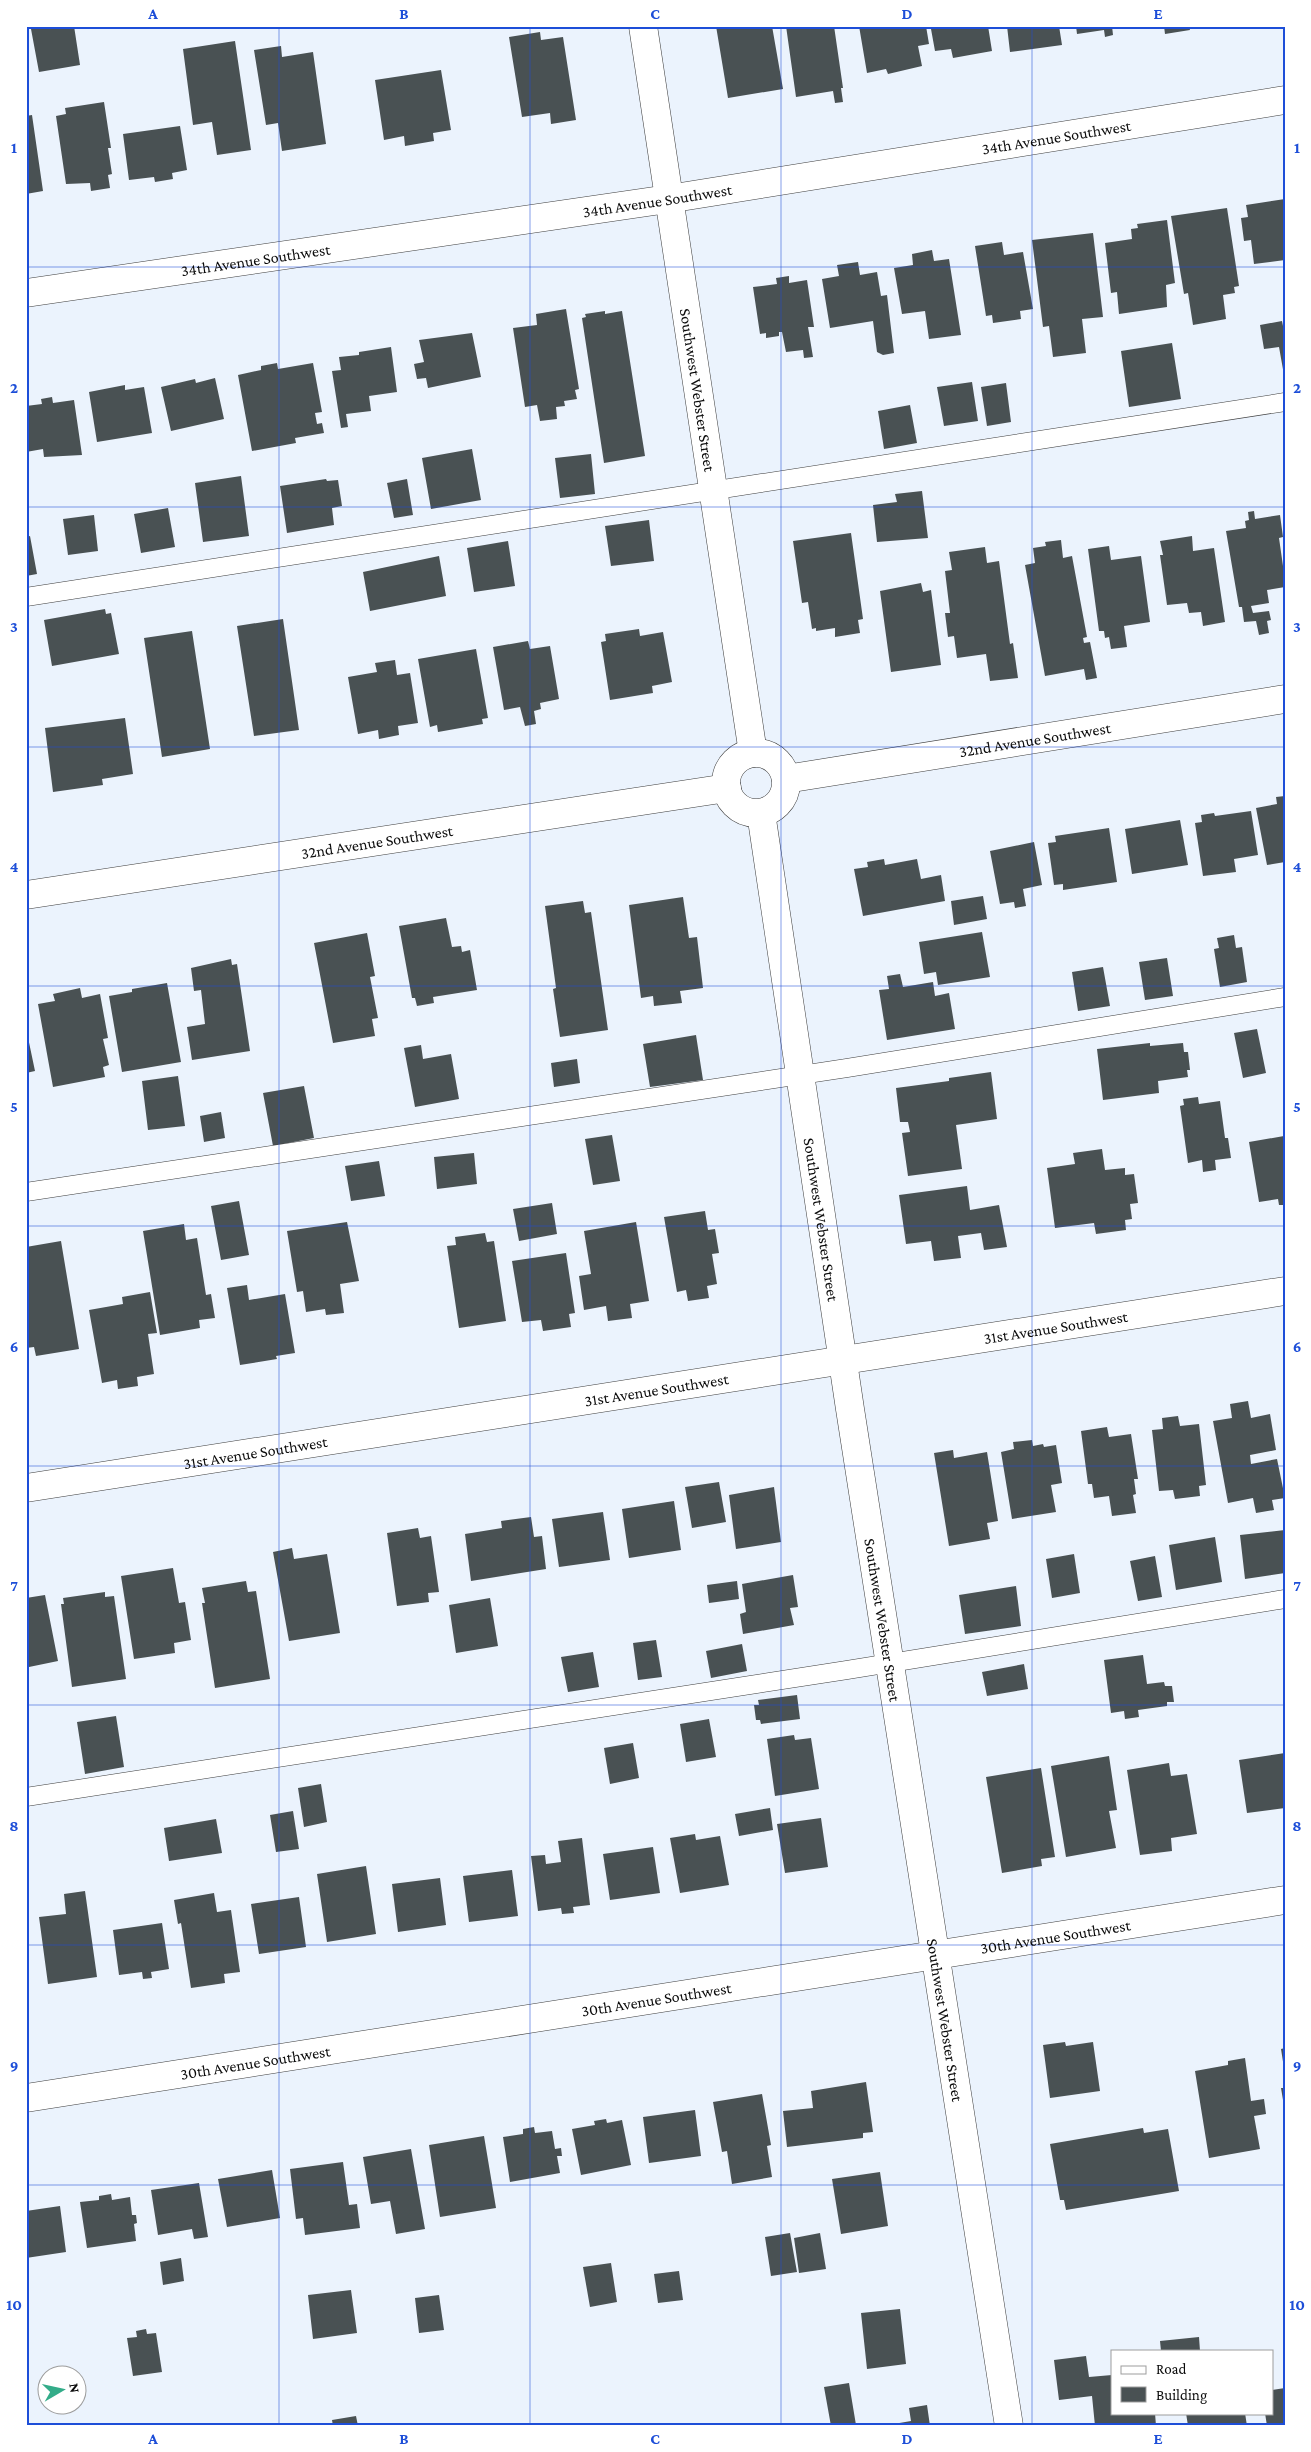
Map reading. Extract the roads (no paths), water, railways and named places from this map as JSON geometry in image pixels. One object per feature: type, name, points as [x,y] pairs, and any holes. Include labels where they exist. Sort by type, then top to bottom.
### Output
[{"type":"street","name":"Southwest Webster Street","points":[[643,26],[753,753]]},
{"type":"street","name":"34th Avenue Southwest","points":[[26,293],[668,199],[1285,100]]},
{"type":"street","name":"32nd Avenue Southwest","points":[[786,779],[1285,699]]},
{"type":"street","points":[[753,753],[766,754],[775,759],[782,766],[786,779],[784,796],[777,805],[761,813],[748,812],[738,808],[732,801],[727,788],[728,773],[732,765],[738,758],[753,753]]},
{"type":"street","name":"32nd Avenue Southwest","points":[[26,895],[727,788]]},
{"type":"street","name":"Southwest Webster Street","points":[[761,813],[802,1074],[843,1362],[1009,2426]]},
{"type":"street","name":"31st Avenue Southwest","points":[[26,1488],[843,1362],[1285,1291]]},
{"type":"street","name":"30th Avenue Southwest","points":[[26,2098],[1285,1900]]},
{"type":"lane","points":[[26,597],[1285,402]]},
{"type":"lane","points":[[26,1192],[802,1074],[1285,997]]},
{"type":"lane","points":[[26,1796],[890,1663],[1285,1599]]}]
